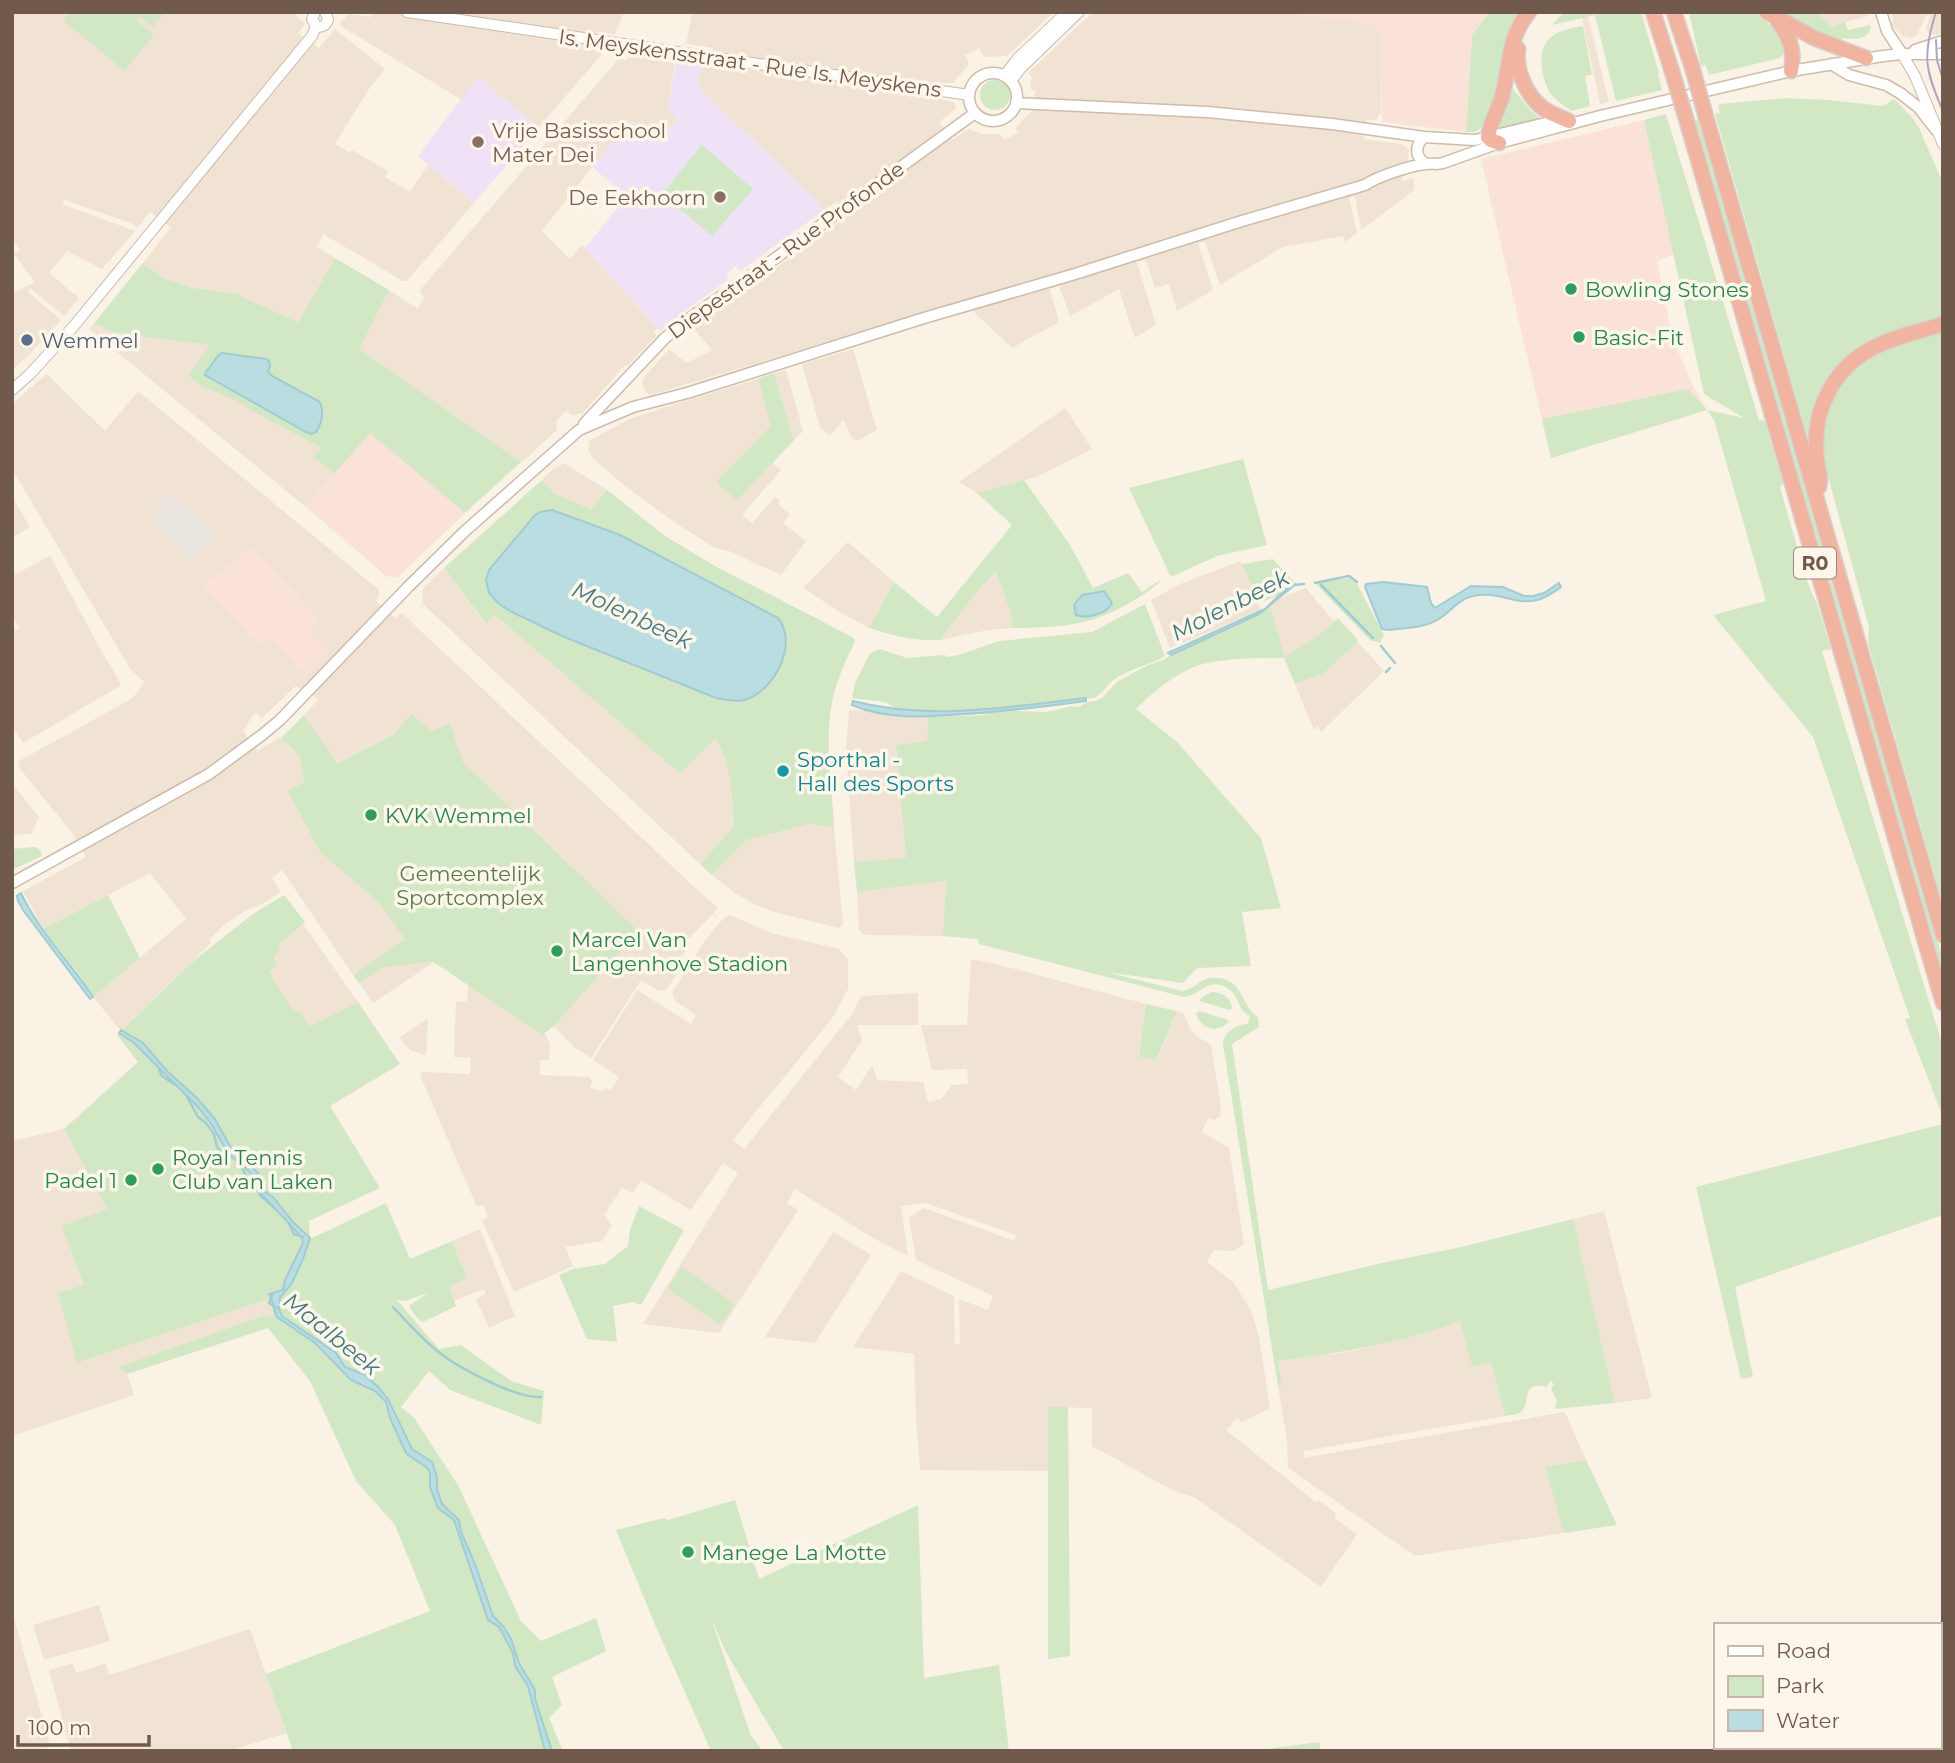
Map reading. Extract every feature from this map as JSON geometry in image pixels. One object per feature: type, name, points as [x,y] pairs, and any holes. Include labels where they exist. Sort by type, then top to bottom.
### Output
[{"type":"highway","points":[[1488,140],[1501,99],[1515,33],[1529,12]]},
{"type":"highway","points":[[1538,12],[1527,25],[1519,42],[1517,57],[1521,76],[1539,105],[1569,121]]},
{"type":"highway","points":[[1644,12],[1648,26],[1661,36]]},
{"type":"highway","name":"R0","points":[[1653,12],[1943,1003]]},
{"type":"highway","name":"R0","points":[[1674,12],[1943,935]]},
{"type":"highway","points":[[1770,14],[1814,38],[1866,58]]},
{"type":"highway","points":[[1770,14],[1788,36],[1793,56],[1791,71]]},
{"type":"highway","points":[[1817,497],[1821,477],[1816,445],[1818,420],[1838,376],[1851,362],[1874,346],[1943,324]]},
{"type":"main road","points":[[1881,12],[1886,32],[1902,54]]},
{"type":"main road","points":[[1902,54],[1943,41]]},
{"type":"main road","points":[[1016,103],[1238,115],[1332,124],[1424,137],[1488,140],[1791,71],[1866,58],[1902,54],[1943,54]]},
{"type":"main road","points":[[1831,64],[1849,75],[1886,85],[1900,93],[1917,107],[1936,130]]},
{"type":"main road","points":[[993,73],[1008,78],[1016,92],[1016,103],[1011,113],[999,120],[984,119],[975,113],[969,95],[974,83],[983,75],[993,73]]},
{"type":"main road","name":"Diepestraat - Rue Profonde","points":[[579,430],[664,338],[975,113]]},
{"type":"main road","points":[[12,883],[209,774],[262,736],[464,532],[579,430],[633,407],[697,390],[924,318],[1365,185],[1372,180],[1426,164],[1443,163],[1488,140],[1546,123],[1600,116]]},
{"type":"main road","points":[[1424,137],[1418,144],[1416,153],[1426,164]]},
{"type":"main road","points":[[1441,138],[1448,151],[1443,163]]},
{"type":"street","points":[[315,12],[312,19],[316,26]]},
{"type":"street","points":[[316,26],[322,27],[326,24],[328,19],[325,12]]},
{"type":"street","name":"Is. Meyskensstraat - Rue Is. Meyskens","points":[[407,12],[969,95]]},
{"type":"street","points":[[1008,78],[1018,58],[1067,12]]},
{"type":"street","points":[[1008,78],[1079,12]]},
{"type":"street","points":[[12,390],[74,327],[312,36],[316,26]]},
{"type":"street","points":[[1902,54],[1915,76],[1943,144]]},
{"type":"shaded area","points":[[12,12],[297,12],[295,15],[305,24],[298,33],[319,48],[335,29],[385,69],[369,89],[335,144],[350,153],[352,150],[388,171],[385,177],[410,192],[428,165],[474,203],[407,281],[323,234],[317,247],[335,258],[298,322],[239,296],[240,294],[193,288],[161,277],[143,263],[171,227],[150,212],[137,228],[131,223],[64,200],[62,204],[135,231],[102,269],[67,251],[49,273],[79,298],[64,316],[30,288],[28,292],[61,320],[12,370],[12,294],[35,282],[14,254],[20,249],[12,239]]},
{"type":"shaded area","points":[[372,12],[624,12],[615,34],[597,32],[593,50],[601,51],[602,54],[539,127],[479,78],[462,100],[339,25],[348,14],[371,17]]},
{"type":"shaded area","points":[[692,12],[1054,12],[1007,56],[984,57],[979,48],[965,55],[969,64],[953,83],[944,83],[942,100],[954,102],[956,109],[939,122],[952,140],[969,129],[983,134],[1000,134],[1004,140],[1018,133],[1016,128],[1033,111],[1035,91],[1031,90],[1030,81],[1033,78],[1028,73],[1093,12],[1272,12],[1377,23],[1381,40],[1381,112],[1376,120],[1366,120],[1364,139],[1401,144],[1409,150],[1408,160],[1399,167],[1403,181],[1414,178],[1414,190],[1361,230],[1355,196],[1349,198],[1357,233],[1345,242],[1343,236],[1283,247],[1220,285],[1205,242],[1198,243],[1213,290],[1177,311],[1169,284],[1155,288],[1146,260],[1137,262],[1156,325],[1135,338],[1119,289],[1070,316],[1059,286],[1050,289],[1059,322],[1012,348],[974,312],[969,302],[812,346],[817,360],[853,349],[877,430],[858,441],[853,439],[843,420],[830,436],[820,427],[802,364],[816,360],[811,347],[654,394],[659,409],[758,379],[772,426],[737,501],[773,463],[781,470],[742,515],[752,523],[775,497],[780,501],[778,505],[790,514],[783,523],[806,541],[781,575],[729,551],[715,548],[674,522],[619,481],[593,458],[588,450],[589,441],[629,419],[658,410],[654,395],[648,394],[642,381],[669,349],[687,363],[712,350],[693,328],[843,219],[837,201],[823,211],[814,198],[698,87],[701,65],[710,66],[713,48],[685,43]]},
{"type":"shaded area","points":[[1272,12],[1490,12],[1472,35],[1466,132],[1382,122],[1381,40],[1376,24]]},
{"type":"shaded area","points":[[1819,12],[1867,12],[1868,16],[1828,27]]},
{"type":"shaded area","points":[[1891,12],[1943,12],[1943,33],[1928,33],[1926,28],[1930,16],[1926,15],[1917,35],[1911,38],[1903,36],[1893,27]]},
{"type":"shaded area","points":[[1588,16],[1609,102],[1600,104],[1582,18]]},
{"type":"shaded area","points":[[631,55],[675,61],[668,109],[678,119],[656,143],[632,121],[542,231],[570,259],[582,245],[657,328],[654,332],[657,335],[625,365],[583,413],[572,415],[566,411],[556,421],[557,430],[536,449],[553,469],[536,450],[521,462],[358,349],[389,290],[417,308],[425,298],[420,290],[620,57],[625,61]]},
{"type":"shaded area","name":"De Eekhoorn","points":[[676,63],[701,65],[698,87],[814,198],[823,211],[740,271],[736,266],[726,274],[729,279],[660,331],[585,248],[627,196],[592,167],[632,121],[656,143],[678,119],[668,109]]},
{"type":"shaded area","name":"Vrije Basisschool Mater Dei","points":[[478,77],[539,127],[474,203],[418,156]]},
{"type":"shaded area","points":[[1644,120],[1674,254],[1657,261],[1673,340],[1707,410],[1551,458],[1481,159]]},
{"type":"shaded area","points":[[94,323],[116,333],[211,345],[188,375],[201,386],[247,405],[246,407],[321,448],[314,457],[334,474],[306,507],[89,329]]},
{"type":"shaded area","points":[[786,370],[803,431],[794,440],[774,373]]},
{"type":"shaded area","points":[[47,374],[105,431],[138,391],[379,590],[376,601],[395,618],[401,613],[409,619],[423,605],[422,590],[444,568],[485,624],[495,615],[680,774],[716,737],[732,777],[734,826],[700,864],[424,605],[409,620],[718,907],[713,913],[721,921],[713,914],[682,946],[686,950],[675,967],[677,974],[667,989],[659,991],[641,980],[591,1058],[574,1047],[554,1026],[637,931],[463,762],[450,723],[431,731],[410,715],[393,735],[336,763],[304,715],[319,699],[296,686],[262,718],[255,712],[243,731],[258,751],[280,737],[300,757],[304,782],[289,791],[320,852],[378,902],[405,939],[353,975],[282,870],[272,878],[281,892],[223,926],[209,940],[211,943],[121,1031],[93,997],[186,919],[150,873],[43,929],[23,891],[86,857],[73,834],[21,770],[19,761],[133,698],[144,682],[131,670],[12,469],[12,404]]},
{"type":"shaded area","points":[[1065,408],[1092,449],[1036,477],[977,493],[959,482]]},
{"type":"shaded area","points":[[370,432],[465,513],[397,578],[386,576],[306,507]]},
{"type":"shaded area","points":[[564,463],[607,490],[591,509],[554,493],[542,480]]},
{"type":"shaded area","points":[[170,494],[217,533],[189,561],[150,514]]},
{"type":"shaded area","points":[[12,497],[30,527],[12,538]]},
{"type":"shaded area","points":[[848,542],[894,582],[869,628],[803,588]]},
{"type":"shaded area","points":[[252,547],[320,619],[308,631],[329,652],[306,676],[270,638],[260,646],[202,586]]},
{"type":"shaded area","points":[[50,556],[120,686],[23,743],[12,725],[12,632],[20,628],[12,616],[12,576]]},
{"type":"shaded area","points":[[1241,561],[1261,610],[1170,648],[1151,600],[1180,584]]},
{"type":"shaded area","points":[[996,571],[1011,615],[1012,628],[940,640],[976,593]]},
{"type":"shaded area","points":[[1306,588],[1334,622],[1285,658],[1270,606],[1277,599]]},
{"type":"shaded area","points":[[1358,642],[1384,671],[1321,732],[1318,726],[1314,730],[1295,684],[1323,674]]},
{"type":"shaded area","points":[[863,710],[888,715],[928,717],[927,741],[896,745],[906,858],[854,862],[846,751],[849,711]]},
{"type":"shaded area","points":[[12,784],[39,817],[31,834],[12,835]]},
{"type":"shaded area","points":[[809,824],[834,827],[843,924],[839,928],[774,912],[754,904],[712,875],[747,840]]},
{"type":"shaded area","points":[[946,881],[943,936],[869,935],[859,930],[857,892]]},
{"type":"shaded area","points":[[732,916],[771,933],[839,949],[848,959],[848,989],[833,1017],[733,1140],[744,1149],[852,1014],[861,996],[918,993],[918,1025],[857,1025],[862,1040],[838,1077],[856,1090],[872,1065],[877,1080],[923,1082],[928,1102],[941,1099],[952,1085],[968,1084],[967,1069],[932,1070],[921,1025],[967,1025],[971,959],[1146,1004],[1139,1057],[1157,1060],[1177,1011],[1184,1014],[1190,1029],[1197,1037],[1211,1044],[1221,1108],[1220,1116],[1214,1120],[1208,1118],[1202,1132],[1229,1148],[1244,1244],[1233,1251],[1214,1250],[1207,1262],[1233,1282],[1251,1310],[1259,1337],[1270,1408],[1242,1422],[1237,1418],[1226,1430],[1316,1502],[1318,1500],[1336,1513],[1334,1518],[1357,1534],[1321,1587],[1194,1497],[1174,1491],[1092,1446],[1092,1408],[1048,1407],[1048,1471],[920,1470],[914,1354],[853,1347],[901,1271],[954,1296],[955,1344],[960,1343],[959,1299],[988,1310],[993,1296],[916,1260],[909,1217],[924,1208],[1015,1241],[1016,1235],[926,1203],[901,1206],[908,1256],[873,1238],[795,1189],[787,1203],[798,1210],[719,1333],[643,1324],[738,1173],[723,1163],[691,1210],[641,1180],[633,1193],[622,1188],[604,1215],[612,1225],[602,1241],[565,1247],[573,1266],[514,1292],[482,1220],[488,1217],[483,1205],[477,1207],[420,1075],[422,1072],[470,1074],[471,1058],[454,1057],[456,1002],[467,1001],[468,984],[547,1038],[550,1044],[549,1060],[540,1060],[540,1075],[589,1077],[592,1081],[590,1088],[611,1090],[619,1077],[593,1060],[637,990],[691,1024],[696,1015],[675,1001],[672,993],[706,939],[721,921]]},
{"type":"shaded area","points":[[303,924],[358,1002],[310,1026],[299,1010],[294,1012],[269,972],[277,965],[272,957],[277,945]]},
{"type":"shaded area","points":[[432,960],[434,962],[373,1003],[359,983],[382,968]]},
{"type":"shaded area","points":[[428,1018],[426,1055],[411,1051],[399,1038]]},
{"type":"shaded area","points":[[64,1129],[107,1209],[84,1285],[77,1363],[271,1298],[274,1315],[119,1367],[127,1374],[134,1395],[12,1436],[12,1141]]},
{"type":"shaded area","points":[[1604,1211],[1652,1398],[1615,1403],[1573,1219]]},
{"type":"shaded area","points":[[480,1229],[515,1316],[489,1328],[476,1299],[486,1294],[484,1289],[434,1309],[426,1295],[467,1279],[452,1241]]},
{"type":"shaded area","points":[[833,1232],[871,1255],[815,1343],[765,1337]]},
{"type":"shaded area","points":[[1460,1320],[1472,1367],[1491,1361],[1505,1416],[1304,1451],[1303,1458],[1565,1412],[1586,1460],[1545,1467],[1564,1533],[1415,1556],[1288,1468],[1287,1441],[1278,1386],[1282,1385],[1278,1361],[1352,1351],[1428,1332]]},
{"type":"shaded area","points":[[99,1605],[110,1641],[44,1660],[33,1625]]},
{"type":"shaded area","points":[[12,1611],[50,1744],[45,1751],[12,1751]]},
{"type":"shaded area","points":[[250,1629],[287,1733],[228,1751],[71,1751],[49,1670],[73,1663],[76,1673],[106,1663],[109,1675]]},
{"type":"green space","points":[[70,12],[163,14],[153,27],[140,17],[137,21],[154,35],[124,71],[64,21]]},
{"type":"green space","points":[[1490,12],[1523,12],[1489,117],[1476,132],[1466,132],[1472,35]]},
{"type":"green space","points":[[1564,12],[1641,12],[1662,90],[1616,101],[1595,15],[1552,25]]},
{"type":"green space","points":[[1689,12],[1755,12],[1781,35],[1787,54],[1709,75],[1706,65],[1701,66]]},
{"type":"green space","points":[[1781,12],[1819,12],[1829,27],[1845,22],[1848,30],[1871,25],[1865,36],[1842,38],[1841,41],[1828,38]]},
{"type":"green space","points":[[1583,26],[1592,74],[1585,76],[1590,106],[1571,111],[1550,93],[1542,71],[1542,56],[1546,42],[1551,37]]},
{"type":"green space","points":[[995,80],[1006,84],[1010,95],[1006,106],[995,110],[984,106],[980,95],[984,84]]},
{"type":"green space","points":[[1512,88],[1541,119],[1498,129],[1497,126]]},
{"type":"green space","points":[[1785,98],[1883,106],[1894,99],[1919,128],[1943,183],[1943,318],[1844,362],[1811,449],[1715,114],[1720,113],[1718,105],[1721,104]]},
{"type":"green space","points":[[1666,114],[1759,420],[1765,421],[1783,483],[1780,488],[1808,584],[1831,649],[1822,651],[1943,1047],[1943,1117],[1905,1019],[1910,1018],[1813,737],[1713,615],[1766,601],[1714,420],[1707,410],[1744,418],[1704,394],[1644,120]]},
{"type":"green space","points":[[1699,119],[1943,959],[1943,978],[1694,120]]},
{"type":"green space","points":[[702,145],[753,189],[712,236],[662,194]]},
{"type":"green space","points":[[335,258],[389,290],[359,349],[521,462],[465,513],[370,433],[334,474],[313,457],[321,448],[245,407],[246,405],[201,386],[188,375],[210,345],[116,333],[94,323],[143,263],[161,277],[193,288],[240,294],[298,322]]},
{"type":"green space","points":[[1943,329],[1943,904],[1868,643],[1869,627],[1825,465],[1822,443],[1826,413],[1832,397],[1846,375],[1883,348]]},
{"type":"green space","points":[[774,373],[794,440],[737,501],[716,482],[771,426],[758,379]]},
{"type":"green space","points":[[1688,389],[1707,410],[1551,458],[1542,419]]},
{"type":"green space","points":[[1243,459],[1267,545],[1217,556],[1170,575],[1129,488]]},
{"type":"green space","points":[[542,480],[554,493],[591,509],[607,490],[665,536],[715,566],[854,638],[855,642],[835,691],[829,723],[834,827],[809,824],[747,840],[712,875],[700,864],[734,826],[728,770],[716,738],[680,774],[495,615],[486,624],[444,568]]},
{"type":"green space","points":[[1024,480],[1070,545],[1093,588],[1128,573],[1142,592],[1160,580],[1159,583],[1124,606],[1090,620],[1055,626],[1012,628],[1011,615],[996,571],[940,640],[921,640],[869,628],[894,582],[937,617],[1012,525],[977,493]]},
{"type":"green space","points":[[1273,559],[1295,583],[1277,596],[1259,603],[1242,564]]},
{"type":"green space","points":[[1354,578],[1384,635],[1380,643],[1370,640],[1314,582]]},
{"type":"green space","points":[[1145,604],[1165,656],[1118,677],[1094,698],[1013,706],[1013,711],[1046,712],[1079,707],[1095,701],[1102,698],[1117,682],[1146,666],[1259,614],[1270,606],[1285,657],[1319,635],[1338,618],[1358,642],[1323,674],[1295,684],[1284,658],[1233,659],[1203,664],[1176,676],[1136,709],[1177,742],[1261,838],[1281,908],[1242,912],[1251,966],[1197,968],[1183,983],[1106,972],[1182,991],[1207,979],[1222,978],[1236,986],[1258,1017],[1259,1027],[1232,1044],[1268,1290],[1573,1219],[1615,1403],[1555,1409],[1557,1400],[1551,1389],[1554,1384],[1550,1381],[1547,1387],[1530,1389],[1525,1407],[1520,1412],[1505,1416],[1491,1362],[1472,1367],[1460,1321],[1370,1346],[1278,1361],[1282,1385],[1278,1386],[1223,1044],[1228,1032],[1248,1024],[1250,1016],[1243,1011],[1233,993],[1216,984],[1184,997],[979,944],[978,939],[943,936],[946,881],[857,892],[854,862],[906,858],[896,745],[927,741],[928,717],[994,715],[897,709],[885,702],[852,698],[855,683],[870,653],[880,649],[907,658],[946,657],[999,641],[1092,632]]},
{"type":"green space","name":"Gemeentelijk Sportcomplex","points":[[411,714],[431,731],[450,723],[463,762],[638,931],[544,1034],[547,1038],[432,961],[382,968],[359,983],[353,975],[405,939],[378,902],[320,852],[288,791],[304,782],[300,757],[281,738],[304,715],[337,763],[393,735]]},
{"type":"green space","points":[[35,847],[40,850],[42,856],[12,870],[12,849]]},
{"type":"green space","points":[[108,895],[140,958],[93,997],[76,970],[43,929]]},
{"type":"green space","points":[[284,895],[305,922],[278,945],[280,950],[273,957],[277,965],[269,972],[294,1012],[299,1010],[310,1026],[358,1002],[400,1064],[330,1106],[380,1188],[309,1221],[310,1239],[386,1203],[410,1259],[452,1241],[467,1279],[449,1286],[456,1306],[423,1322],[409,1306],[428,1293],[405,1301],[397,1300],[439,1349],[461,1345],[511,1381],[544,1391],[541,1425],[450,1390],[429,1371],[401,1407],[414,1418],[458,1485],[521,1621],[541,1641],[596,1618],[606,1651],[552,1677],[562,1705],[549,1718],[563,1751],[293,1751],[266,1674],[430,1611],[395,1525],[356,1481],[310,1381],[268,1328],[127,1374],[119,1367],[263,1316],[273,1315],[271,1298],[77,1363],[58,1293],[84,1285],[62,1226],[107,1209],[64,1129],[138,1062],[117,1035],[192,962],[253,914]]},
{"type":"green space","points":[[1211,992],[1226,996],[1232,1009],[1200,1001]]},
{"type":"green space","points":[[1146,1004],[1177,1011],[1156,1060],[1139,1057]]},
{"type":"green space","points":[[1199,1011],[1229,1022],[1219,1028],[1210,1028],[1198,1019],[1196,1014]]},
{"type":"green space","points":[[1943,1124],[1943,1215],[1735,1287],[1753,1377],[1741,1379],[1696,1187]]},
{"type":"green space","points":[[639,1206],[684,1230],[641,1305],[632,1302],[613,1306],[617,1342],[587,1339],[559,1275],[573,1269],[605,1264],[628,1246],[630,1230]]},
{"type":"green space","points":[[682,1267],[735,1304],[720,1325],[667,1288]]},
{"type":"green space","points":[[1048,1407],[1068,1407],[1070,1656],[1048,1659]]},
{"type":"green space","points":[[1586,1460],[1617,1525],[1564,1533],[1545,1467]]},
{"type":"green space","points":[[735,1500],[759,1579],[918,1505],[924,1678],[999,1665],[1009,1751],[784,1751],[727,1654],[711,1618],[751,1736],[763,1751],[711,1751],[616,1530],[664,1518],[668,1520]]},
{"type":"green space","points":[[1319,1742],[1321,1751],[1251,1751]]},
{"type":"water","points":[[222,353],[266,359],[270,366],[268,372],[272,376],[320,402],[322,418],[316,432],[306,432],[205,375]]},
{"type":"water","points":[[552,510],[620,535],[778,618],[786,641],[780,666],[773,677],[755,695],[744,700],[716,698],[562,636],[499,604],[489,593],[486,580],[489,570],[535,515]]},
{"type":"water","points":[[1383,582],[1427,587],[1435,608],[1471,586],[1503,587],[1524,596],[1544,593],[1559,583],[1561,587],[1544,598],[1529,601],[1491,595],[1473,596],[1463,600],[1432,623],[1389,630],[1382,629],[1365,587],[1366,584]]},
{"type":"water","points":[[1296,584],[1259,614],[1171,655],[1168,653],[1265,609],[1285,590]]},
{"type":"water","points":[[1104,591],[1112,603],[1106,610],[1091,616],[1076,615],[1074,605],[1082,595]]},
{"type":"water","points":[[1086,698],[1086,701],[1046,706],[930,716],[883,714],[852,705],[853,701],[882,707],[940,711]]},
{"type":"water","points":[[21,893],[46,934],[93,997],[90,999],[23,910],[17,896]]},
{"type":"water","points":[[121,1030],[143,1043],[168,1072],[197,1098],[215,1119],[231,1148],[258,1173],[264,1191],[273,1197],[310,1238],[292,1283],[280,1298],[279,1309],[282,1316],[336,1353],[345,1367],[365,1375],[378,1387],[388,1399],[412,1449],[432,1462],[442,1504],[459,1520],[461,1532],[493,1616],[511,1639],[519,1663],[535,1690],[535,1699],[552,1751],[545,1751],[528,1686],[515,1666],[513,1653],[499,1627],[488,1620],[454,1520],[438,1508],[430,1487],[430,1472],[404,1449],[386,1402],[375,1391],[351,1380],[315,1343],[277,1317],[269,1294],[283,1290],[303,1243],[302,1238],[277,1210],[260,1196],[256,1180],[244,1166],[229,1155],[198,1107],[133,1042],[119,1033]]},
{"type":"waterway","name":"Molenbeek","points":[[1315,583],[1349,576],[1357,582]]},
{"type":"waterway","name":"Molenbeek","points":[[1295,585],[1304,584]]},
{"type":"waterway","points":[[1321,585],[1373,638]]},
{"type":"waterway","points":[[1381,646],[1395,663]]},
{"type":"waterway","points":[[1386,672],[1390,668]]},
{"type":"waterway","name":"Maalbeek","points":[[159,1069],[162,1076],[174,1084]]},
{"type":"waterway","name":"Maalbeek","points":[[186,1095],[198,1117],[214,1134],[217,1147],[222,1153],[232,1157]]},
{"type":"waterway","name":"Maalbeek","points":[[240,1163],[248,1180],[276,1210]]},
{"type":"waterway","name":"Maalbeek","points":[[289,1224],[294,1234],[303,1237]]},
{"type":"waterway","name":"Maalbeek","points":[[272,1295],[269,1303],[277,1308]]},
{"type":"waterway","points":[[393,1307],[445,1357],[502,1387],[541,1397]]},
{"type":"tram line","points":[[1936,12],[1927,63],[1943,111]]},
{"type":"tram line","points":[[1936,40],[1937,60],[1943,80]]},
{"type":"place","name":"Vrije Basisschool Mater Dei","points":[[478,142]]},
{"type":"place","name":"De Eekhoorn","points":[[720,197]]},
{"type":"place","name":"Bowling Stones","points":[[1571,289]]},
{"type":"place","name":"Basic-Fit","points":[[1579,337]]},
{"type":"place","name":"Wemmel","points":[[27,340]]},
{"type":"place","name":"Sporthal - Hall des Sports","points":[[783,771]]},
{"type":"place","name":"KVK Wemmel","points":[[371,815]]},
{"type":"place","name":"Marcel Van Langenhove Stadion","points":[[557,951]]},
{"type":"place","name":"Royal Tennis Club van Laken","points":[[158,1169]]},
{"type":"place","name":"Padel 1","points":[[131,1180]]},
{"type":"place","name":"Manege La Motte","points":[[688,1552]]}]
